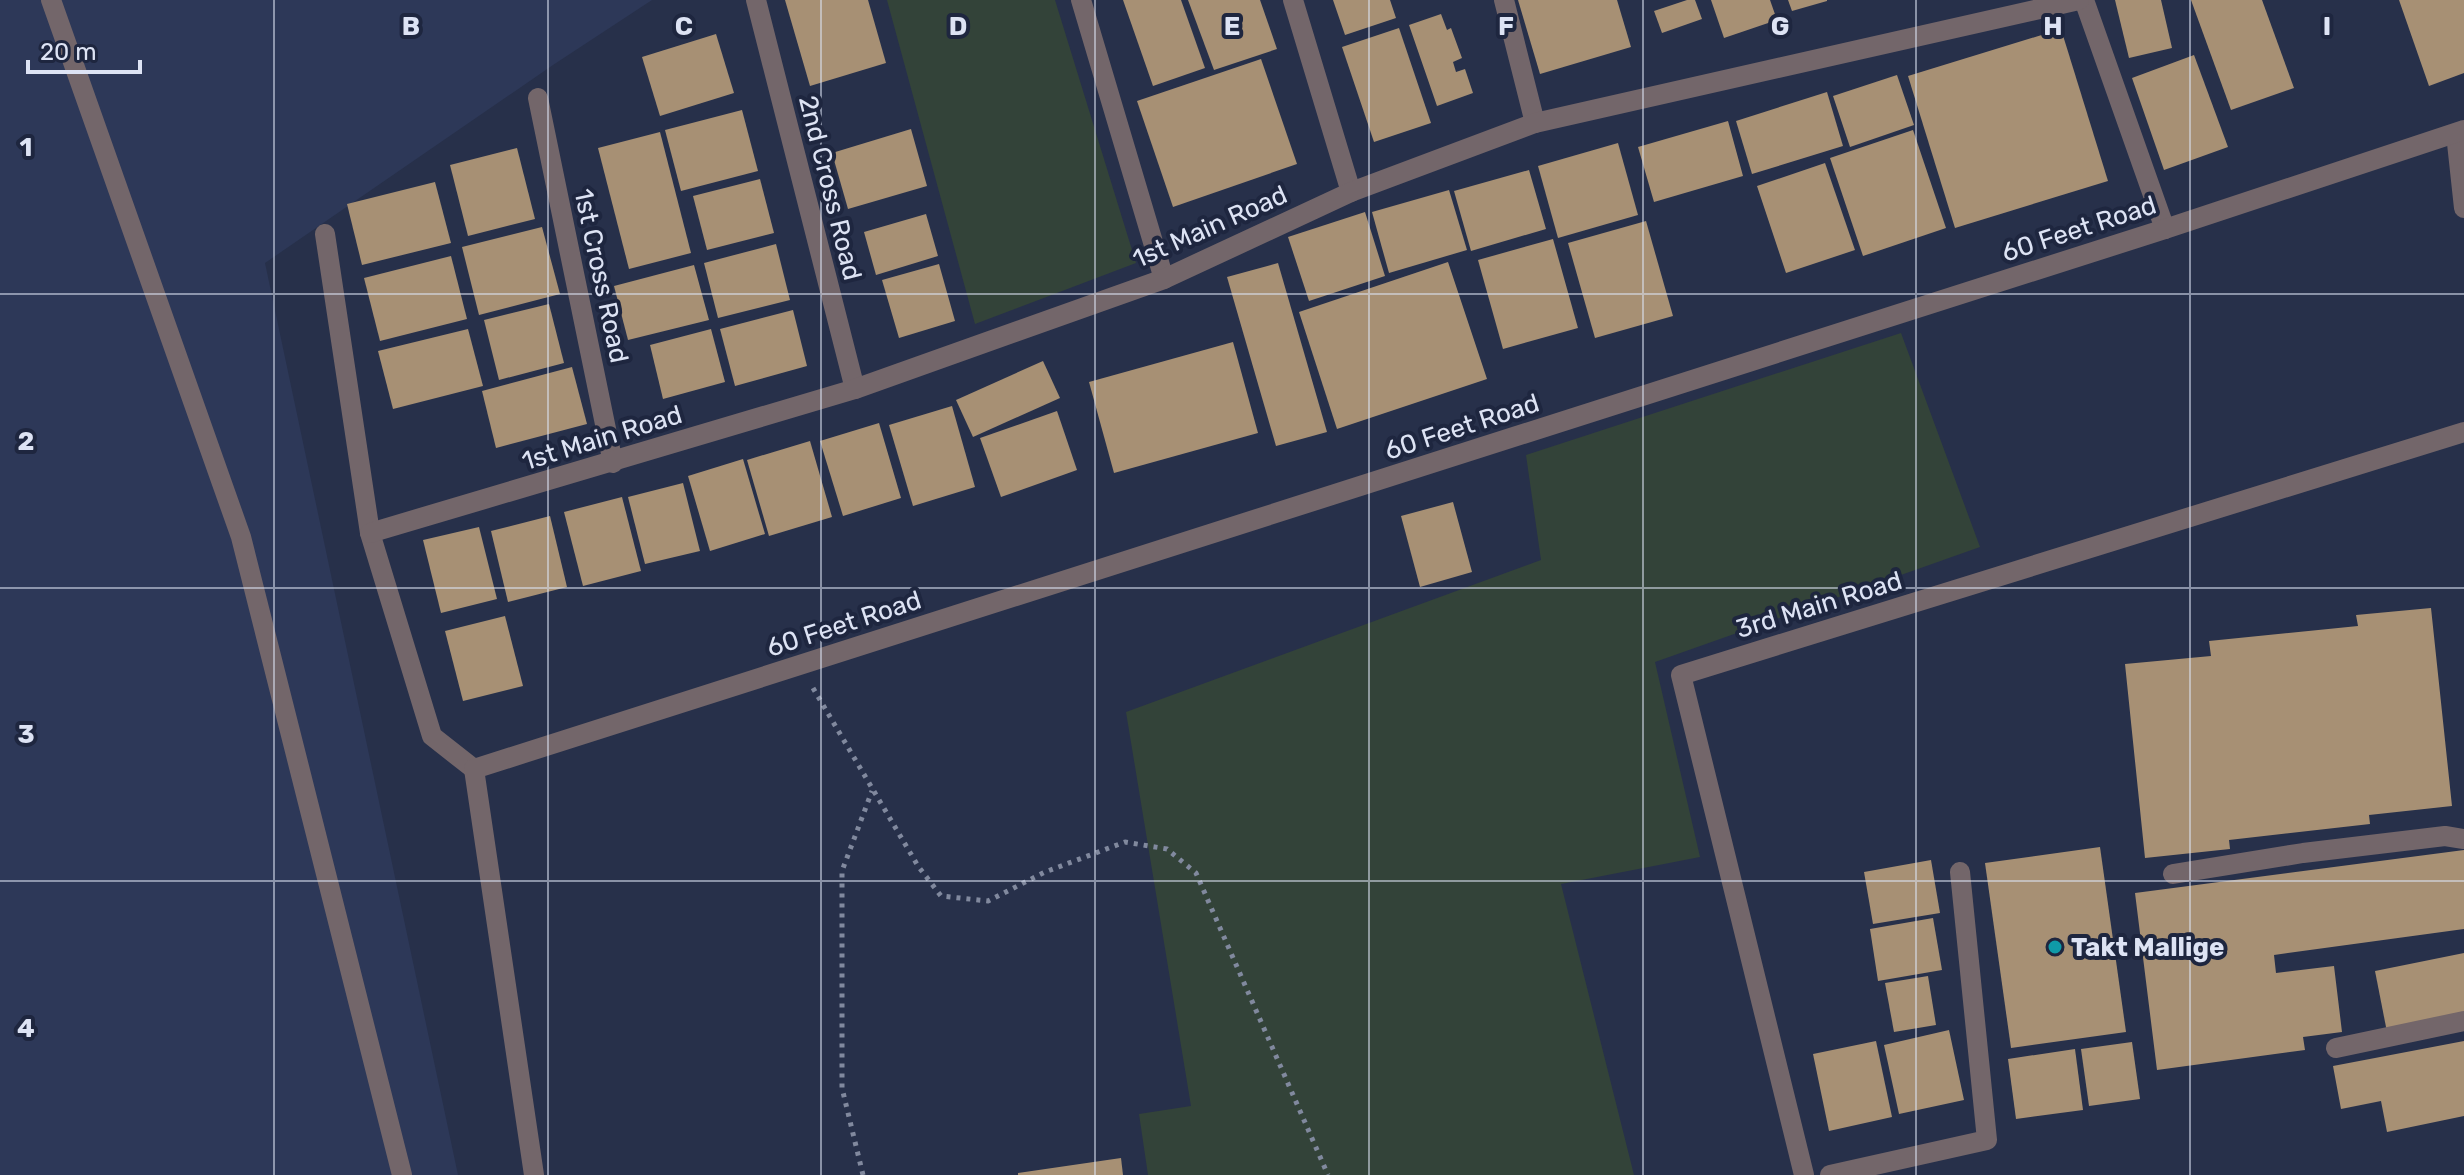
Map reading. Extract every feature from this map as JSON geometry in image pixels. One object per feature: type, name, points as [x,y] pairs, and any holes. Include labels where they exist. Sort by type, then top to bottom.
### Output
[{"type":"street","points":[[51,0],[241,537],[402,1175]]},
{"type":"street","name":"2nd Cross Road","points":[[756,0],[855,389]]},
{"type":"street","points":[[1081,0],[1164,279]]},
{"type":"street","points":[[1293,0],[1351,192]]},
{"type":"street","points":[[1504,0],[1535,123]]},
{"type":"street","points":[[2082,0],[2165,229]]},
{"type":"street","name":"1st Main Road","points":[[370,533],[855,389],[1164,279],[1351,192],[1535,123],[2082,0]]},
{"type":"street","name":"1st Cross Road","points":[[538,98],[613,463]]},
{"type":"street","points":[[2460,132],[2464,208]]},
{"type":"street","name":"60 Feet Road","points":[[474,769],[2460,132]]},
{"type":"street","points":[[325,234],[370,533],[432,736],[474,769],[534,1175]]},
{"type":"street","name":"3rd Main Road","points":[[1804,1175],[1681,675],[2464,432]]},
{"type":"street","points":[[2173,874],[2319,851],[2445,836],[2464,839]]},
{"type":"street","points":[[1830,1175],[1987,1140],[1960,872]]},
{"type":"street","points":[[2336,1048],[2464,1021]]},
{"type":"path","points":[[799,665],[918,866],[941,896],[988,901],[1045,872],[1125,842],[1167,849],[1196,873],[1328,1175]]},
{"type":"path","points":[[863,1175],[842,1088],[842,871],[873,790]]},
{"type":"shaded area","points":[[0,0],[652,0],[265,263],[458,1175],[0,1175]]},
{"type":"green space","points":[[887,0],[1055,0],[1136,263],[975,324]]},
{"type":"green space","points":[[1901,333],[1980,547],[1655,662],[1700,857],[1561,884],[1634,1175],[1148,1175],[1139,1114],[1191,1106],[1126,712],[1541,560],[1526,455]]},
{"type":"building","points":[[785,0],[868,0],[886,63],[810,86]]},
{"type":"building","points":[[1123,0],[1181,0],[1205,68],[1153,86]]},
{"type":"building","points":[[1188,0],[1260,0],[1277,49],[1214,70]]},
{"type":"building","points":[[1333,0],[1390,0],[1396,18],[1345,35]]},
{"type":"building","points":[[1518,0],[1617,0],[1631,47],[1540,74]]},
{"type":"building","points":[[1695,0],[1702,19],[1662,33],[1654,11]]},
{"type":"building","points":[[1711,0],[1770,0],[1777,20],[1724,38]]},
{"type":"building","points":[[1788,0],[1827,0],[1827,1],[1792,11]]},
{"type":"building","points":[[2115,0],[2161,0],[2172,48],[2129,58]]},
{"type":"building","points":[[2191,0],[2262,0],[2294,88],[2231,110]]},
{"type":"building","points":[[2399,0],[2464,0],[2464,73],[2429,86]]},
{"type":"building","points":[[1441,14],[1447,30],[1451,28],[1462,58],[1453,62],[1456,72],[1465,69],[1473,93],[1437,106],[1409,25]]},
{"type":"building","points":[[1399,28],[1431,123],[1374,142],[1342,47]]},
{"type":"building","points":[[2061,29],[2108,181],[1955,228],[1908,76]]},
{"type":"building","points":[[716,34],[734,93],[660,116],[642,57]]},
{"type":"building","points":[[2194,55],[2228,147],[2164,170],[2132,78]]},
{"type":"building","points":[[1261,59],[1297,164],[1173,207],[1137,101]]},
{"type":"building","points":[[1897,75],[1914,125],[1850,147],[1833,96]]},
{"type":"building","points":[[1827,92],[1843,146],[1752,174],[1736,121]]},
{"type":"building","points":[[742,110],[758,171],[681,191],[665,130]]},
{"type":"building","points":[[1728,121],[1743,176],[1654,202],[1638,147]]},
{"type":"building","points":[[911,129],[927,186],[848,209],[832,153]]},
{"type":"building","points":[[1913,130],[1946,228],[1863,256],[1830,158]]},
{"type":"building","points":[[660,132],[691,253],[629,269],[598,148]]},
{"type":"building","points":[[1618,143],[1638,215],[1558,238],[1538,166]]},
{"type":"building","points":[[517,148],[535,219],[468,236],[450,165]]},
{"type":"building","points":[[1825,163],[1855,250],[1786,273],[1757,186]]},
{"type":"building","points":[[1529,170],[1546,229],[1471,251],[1454,191]]},
{"type":"building","points":[[760,179],[774,233],[707,250],[693,196]]},
{"type":"building","points":[[435,182],[451,243],[362,265],[347,204]]},
{"type":"building","points":[[1449,190],[1467,250],[1389,273],[1372,212]]},
{"type":"building","points":[[1365,212],[1385,276],[1309,301],[1288,237]]},
{"type":"building","points":[[926,214],[938,256],[876,275],[864,232]]},
{"type":"building","points":[[1646,221],[1673,316],[1595,338],[1568,243]]},
{"type":"building","points":[[542,227],[560,294],[479,315],[462,247]]},
{"type":"building","points":[[1553,239],[1578,328],[1503,349],[1478,260]]},
{"type":"building","points":[[776,244],[790,300],[718,318],[704,263]]},
{"type":"building","points":[[451,256],[467,319],[380,341],[364,278]]},
{"type":"building","points":[[1448,262],[1487,379],[1337,429],[1299,312]]},
{"type":"building","points":[[1278,263],[1327,432],[1276,446],[1227,277]]},
{"type":"building","points":[[939,264],[955,321],[899,338],[882,280]]},
{"type":"building","points":[[694,265],[709,320],[628,340],[614,286]]},
{"type":"building","points":[[549,304],[564,363],[499,380],[484,320]]},
{"type":"building","points":[[793,310],[807,366],[735,386],[720,329]]},
{"type":"building","points":[[468,329],[483,386],[393,409],[378,351]]},
{"type":"building","points":[[711,329],[725,382],[663,399],[650,345]]},
{"type":"building","points":[[1233,342],[1258,433],[1114,473],[1089,382]]},
{"type":"building","points":[[1043,361],[1060,398],[973,437],[956,400]]},
{"type":"building","points":[[572,367],[587,424],[496,448],[482,391]]},
{"type":"building","points":[[952,406],[975,487],[913,506],[889,425]]},
{"type":"building","points":[[1057,411],[1077,470],[1001,497],[980,438]]},
{"type":"building","points":[[879,423],[901,498],[843,516],[820,441]]},
{"type":"building","points":[[810,441],[832,517],[769,536],[747,460]]},
{"type":"building","points":[[743,459],[765,534],[710,551],[688,476]]},
{"type":"building","points":[[683,483],[700,551],[645,564],[628,497]]},
{"type":"building","points":[[622,497],[641,571],[583,586],[564,512]]},
{"type":"building","points":[[1453,502],[1472,572],[1420,587],[1401,516]]},
{"type":"building","points":[[550,516],[567,587],[508,602],[491,531]]},
{"type":"building","points":[[479,527],[497,599],[441,613],[423,540]]},
{"type":"building","points":[[2431,608],[2452,806],[2369,815],[2370,824],[2229,840],[2230,849],[2145,858],[2125,664],[2211,656],[2209,641],[2358,626],[2356,615]]},
{"type":"building","points":[[505,616],[523,686],[463,701],[445,631]]},
{"type":"building","name":"Takt Mallige","points":[[2100,847],[2126,1032],[2011,1048],[1985,863]]},
{"type":"building","points":[[2464,850],[2464,929],[2274,955],[2276,973],[2334,966],[2342,1032],[2303,1037],[2305,1050],[2157,1070],[2135,893]]},
{"type":"building","points":[[1931,860],[1940,913],[1873,924],[1864,872]]},
{"type":"building","points":[[1933,918],[1942,970],[1878,981],[1870,929]]},
{"type":"building","points":[[2464,953],[2464,1016],[2387,1032],[2375,971]]},
{"type":"building","points":[[1928,976],[1936,1025],[1894,1032],[1885,983]]},
{"type":"building","points":[[1949,1030],[1964,1100],[1899,1114],[1884,1045]]},
{"type":"building","points":[[1876,1041],[1892,1117],[1829,1131],[1813,1054]]},
{"type":"building","points":[[2464,1041],[2464,1116],[2387,1132],[2381,1101],[2341,1109],[2333,1066]]},
{"type":"building","points":[[2132,1042],[2140,1099],[2089,1106],[2081,1049]]},
{"type":"building","points":[[2075,1049],[2083,1110],[2016,1119],[2008,1059]]},
{"type":"building","points":[[1121,1158],[1123,1175],[1018,1175],[1018,1173]]},
{"type":"place","name":"Takt Mallige","points":[[2055,947]]}]
